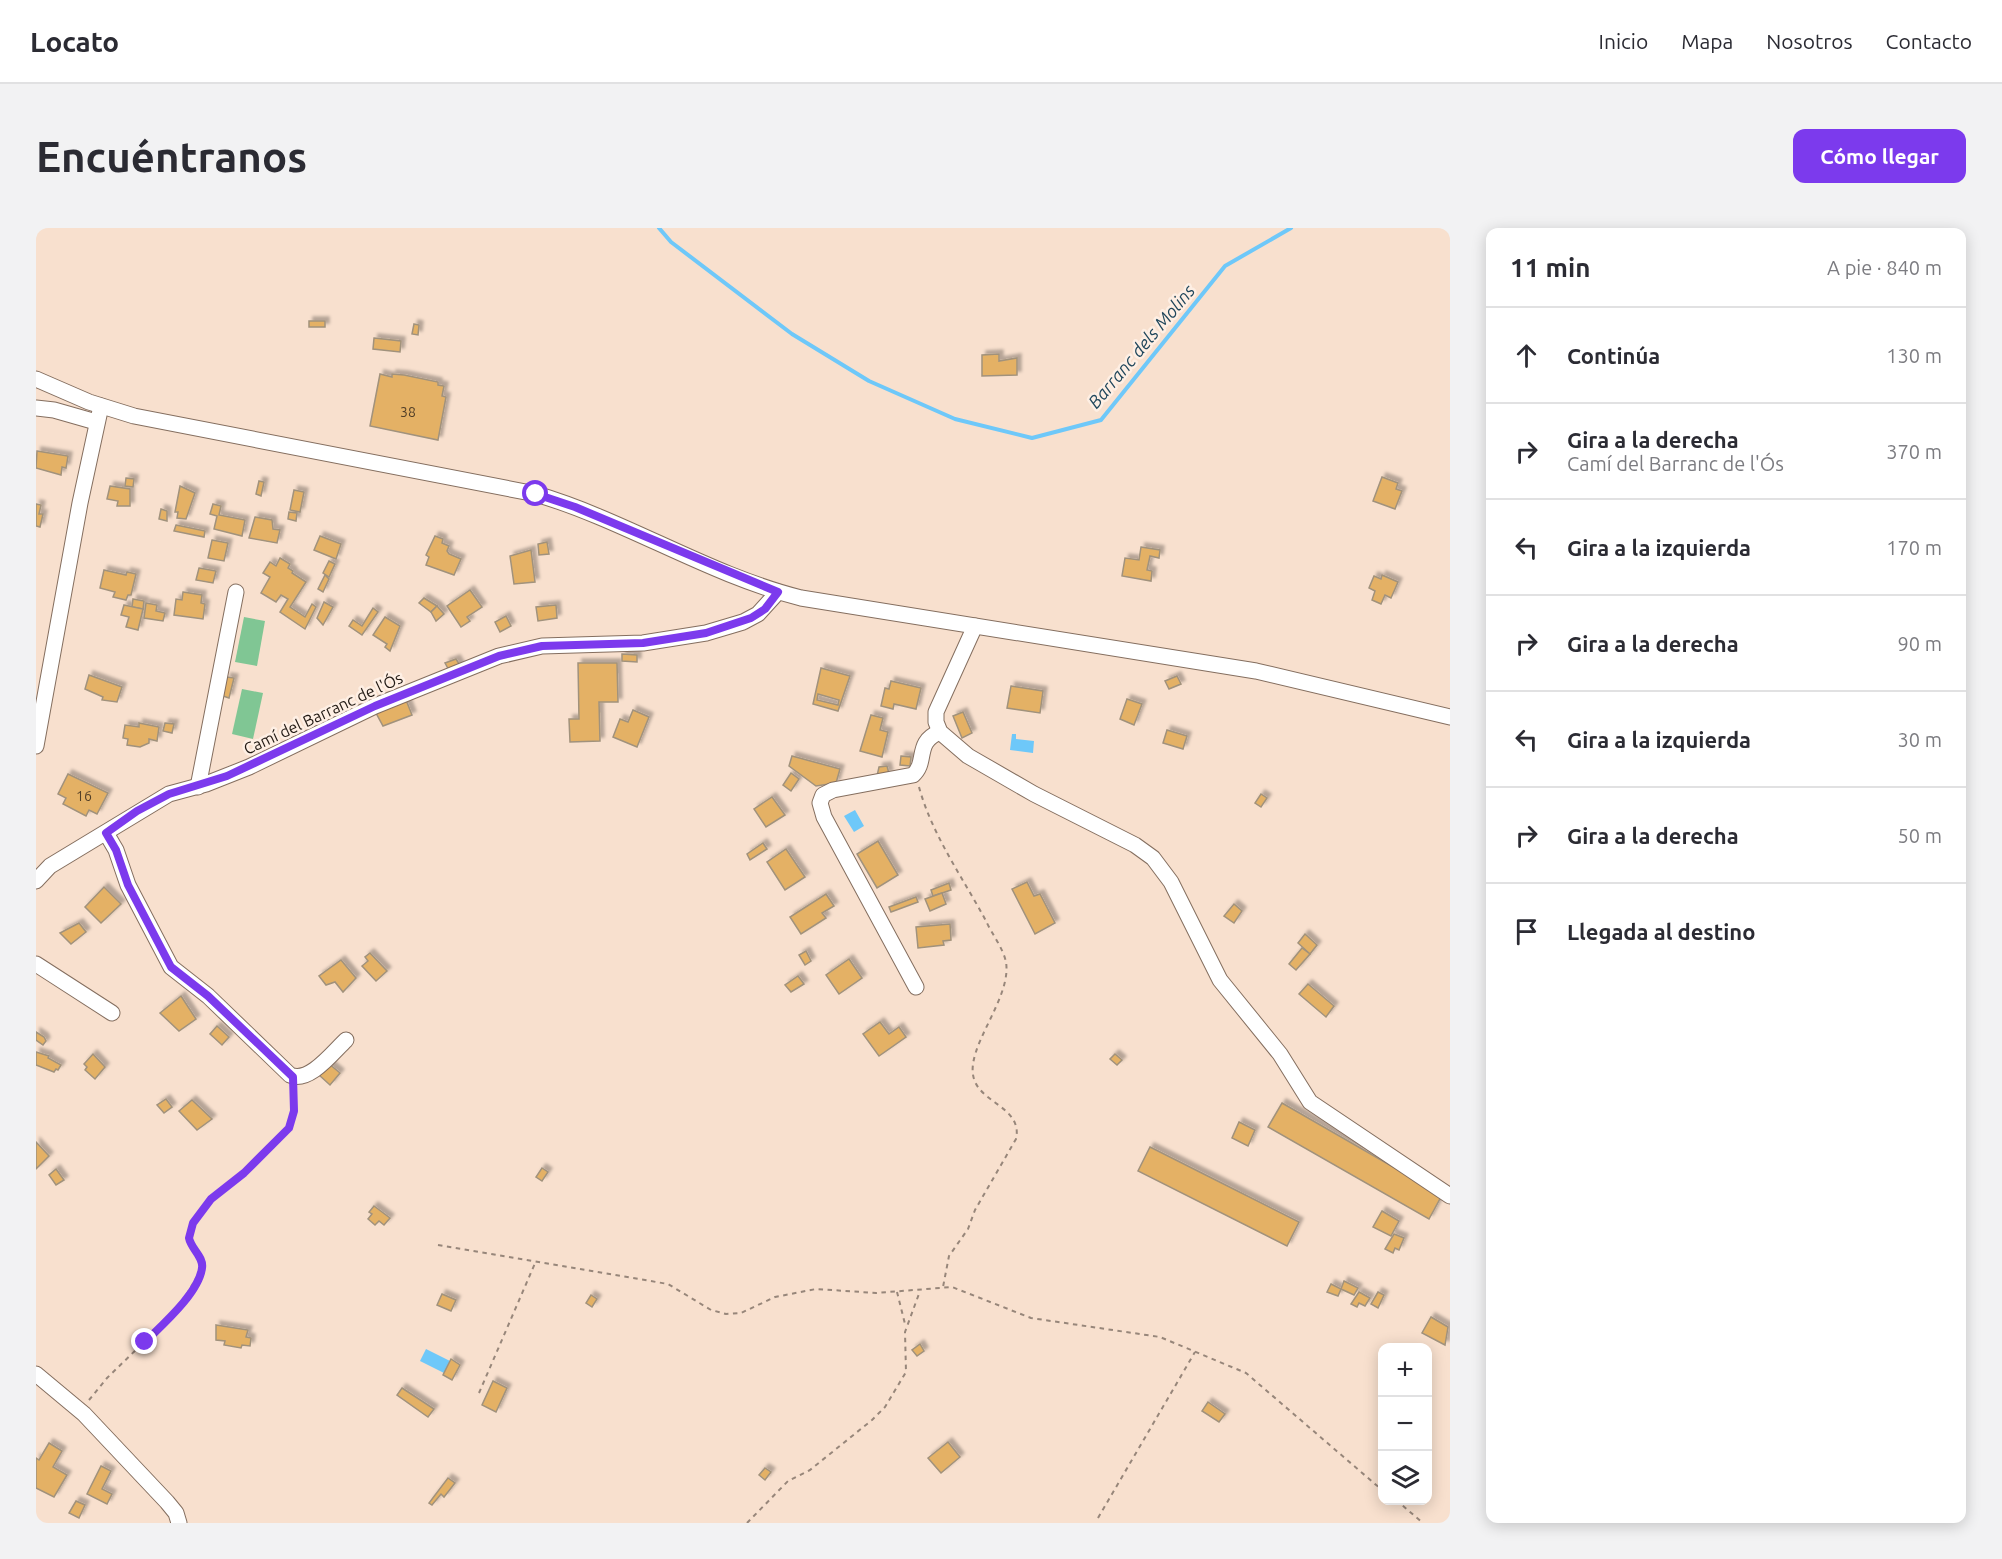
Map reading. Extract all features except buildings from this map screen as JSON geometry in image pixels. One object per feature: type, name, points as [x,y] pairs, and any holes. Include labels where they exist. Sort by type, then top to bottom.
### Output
[{"type":"street","points":[[36,380],[101,406],[149,419],[536,494],[583,510],[778,592],[836,605],[1256,671],[1450,717]]},
{"type":"street","points":[[54,410],[73,396]]},
{"type":"street","points":[[36,746],[96,422],[101,406]]},
{"type":"street","points":[[36,408],[54,410],[96,422]]},
{"type":"street","points":[[198,787],[236,592]]},
{"type":"street","name":"Camí del Barranc de l'Ós","points":[[36,881],[50,866],[158,799],[198,787],[270,758],[383,703],[510,653],[554,645],[643,643],[706,633],[751,618],[765,609],[778,592]]},
{"type":"street","points":[[975,626],[969,644],[938,706],[935,717],[940,732],[957,748],[1000,775],[1135,845],[1153,858],[1171,882],[1220,980],[1280,1054],[1310,1101],[1450,1196]]},
{"type":"street","points":[[916,987],[824,817],[820,803],[823,795],[833,790],[902,778],[916,772],[924,743],[940,732]]},
{"type":"street","points":[[106,833],[116,850],[128,885],[171,967],[208,996],[293,1077],[309,1073],[346,1040]]},
{"type":"street","points":[[36,964],[112,1013]]},
{"type":"street","points":[[36,1374],[84,1414],[167,1502],[179,1523]]},
{"type":"path","points":[[916,772],[924,805],[1005,959],[1004,984],[972,1069],[978,1087],[1006,1112],[1017,1130],[1016,1138],[975,1210],[968,1229],[949,1256],[943,1288]]},
{"type":"path","points":[[84,1414],[89,1399],[99,1386],[165,1323],[192,1289],[202,1268],[190,1243],[193,1223],[211,1199],[244,1173],[289,1128],[294,1111],[293,1077]]},
{"type":"path","points":[[438,1245],[668,1284],[711,1310],[726,1314],[741,1313],[783,1295],[816,1289],[897,1292],[958,1288],[1011,1312],[1031,1318],[1143,1333],[1246,1373],[1378,1486]]},
{"type":"path","points":[[479,1393],[536,1262]]},
{"type":"path","points":[[906,1326],[920,1291]]},
{"type":"path","points":[[747,1523],[788,1481],[810,1470],[885,1407],[906,1372],[906,1326],[897,1292]]},
{"type":"path","points":[[1098,1518],[1195,1352]]},
{"type":"path","points":[[1402,1505],[1423,1523]]},
{"type":"green space","points":[[244,617],[265,621],[257,666],[235,662]]},
{"type":"green space","points":[[242,689],[263,693],[253,739],[232,734]]},
{"type":"water","points":[[1012,734],[1016,734],[1016,739],[1034,741],[1033,753],[1010,750]]},
{"type":"water","points":[[855,810],[864,826],[854,832],[844,816]]},
{"type":"water","points":[[426,1349],[450,1361],[444,1373],[420,1361]]},
{"type":"waterway","name":"Barranc dels Molins","points":[[659,228],[671,242],[792,334],[869,381],[955,419],[1032,438],[1101,420],[1225,266],[1291,228]]},
{"type":"route","points":[[145,1342],[178,1309],[200,1274],[202,1264],[189,1238],[193,1223],[217,1193],[244,1173],[289,1128],[294,1118],[293,1077],[208,996],[171,967],[148,918],[124,877],[116,850],[106,833],[128,816],[169,794],[227,776],[270,758],[375,706],[499,656],[542,646],[643,643],[706,633],[751,618],[765,609],[778,592],[575,507],[536,494]]}]
